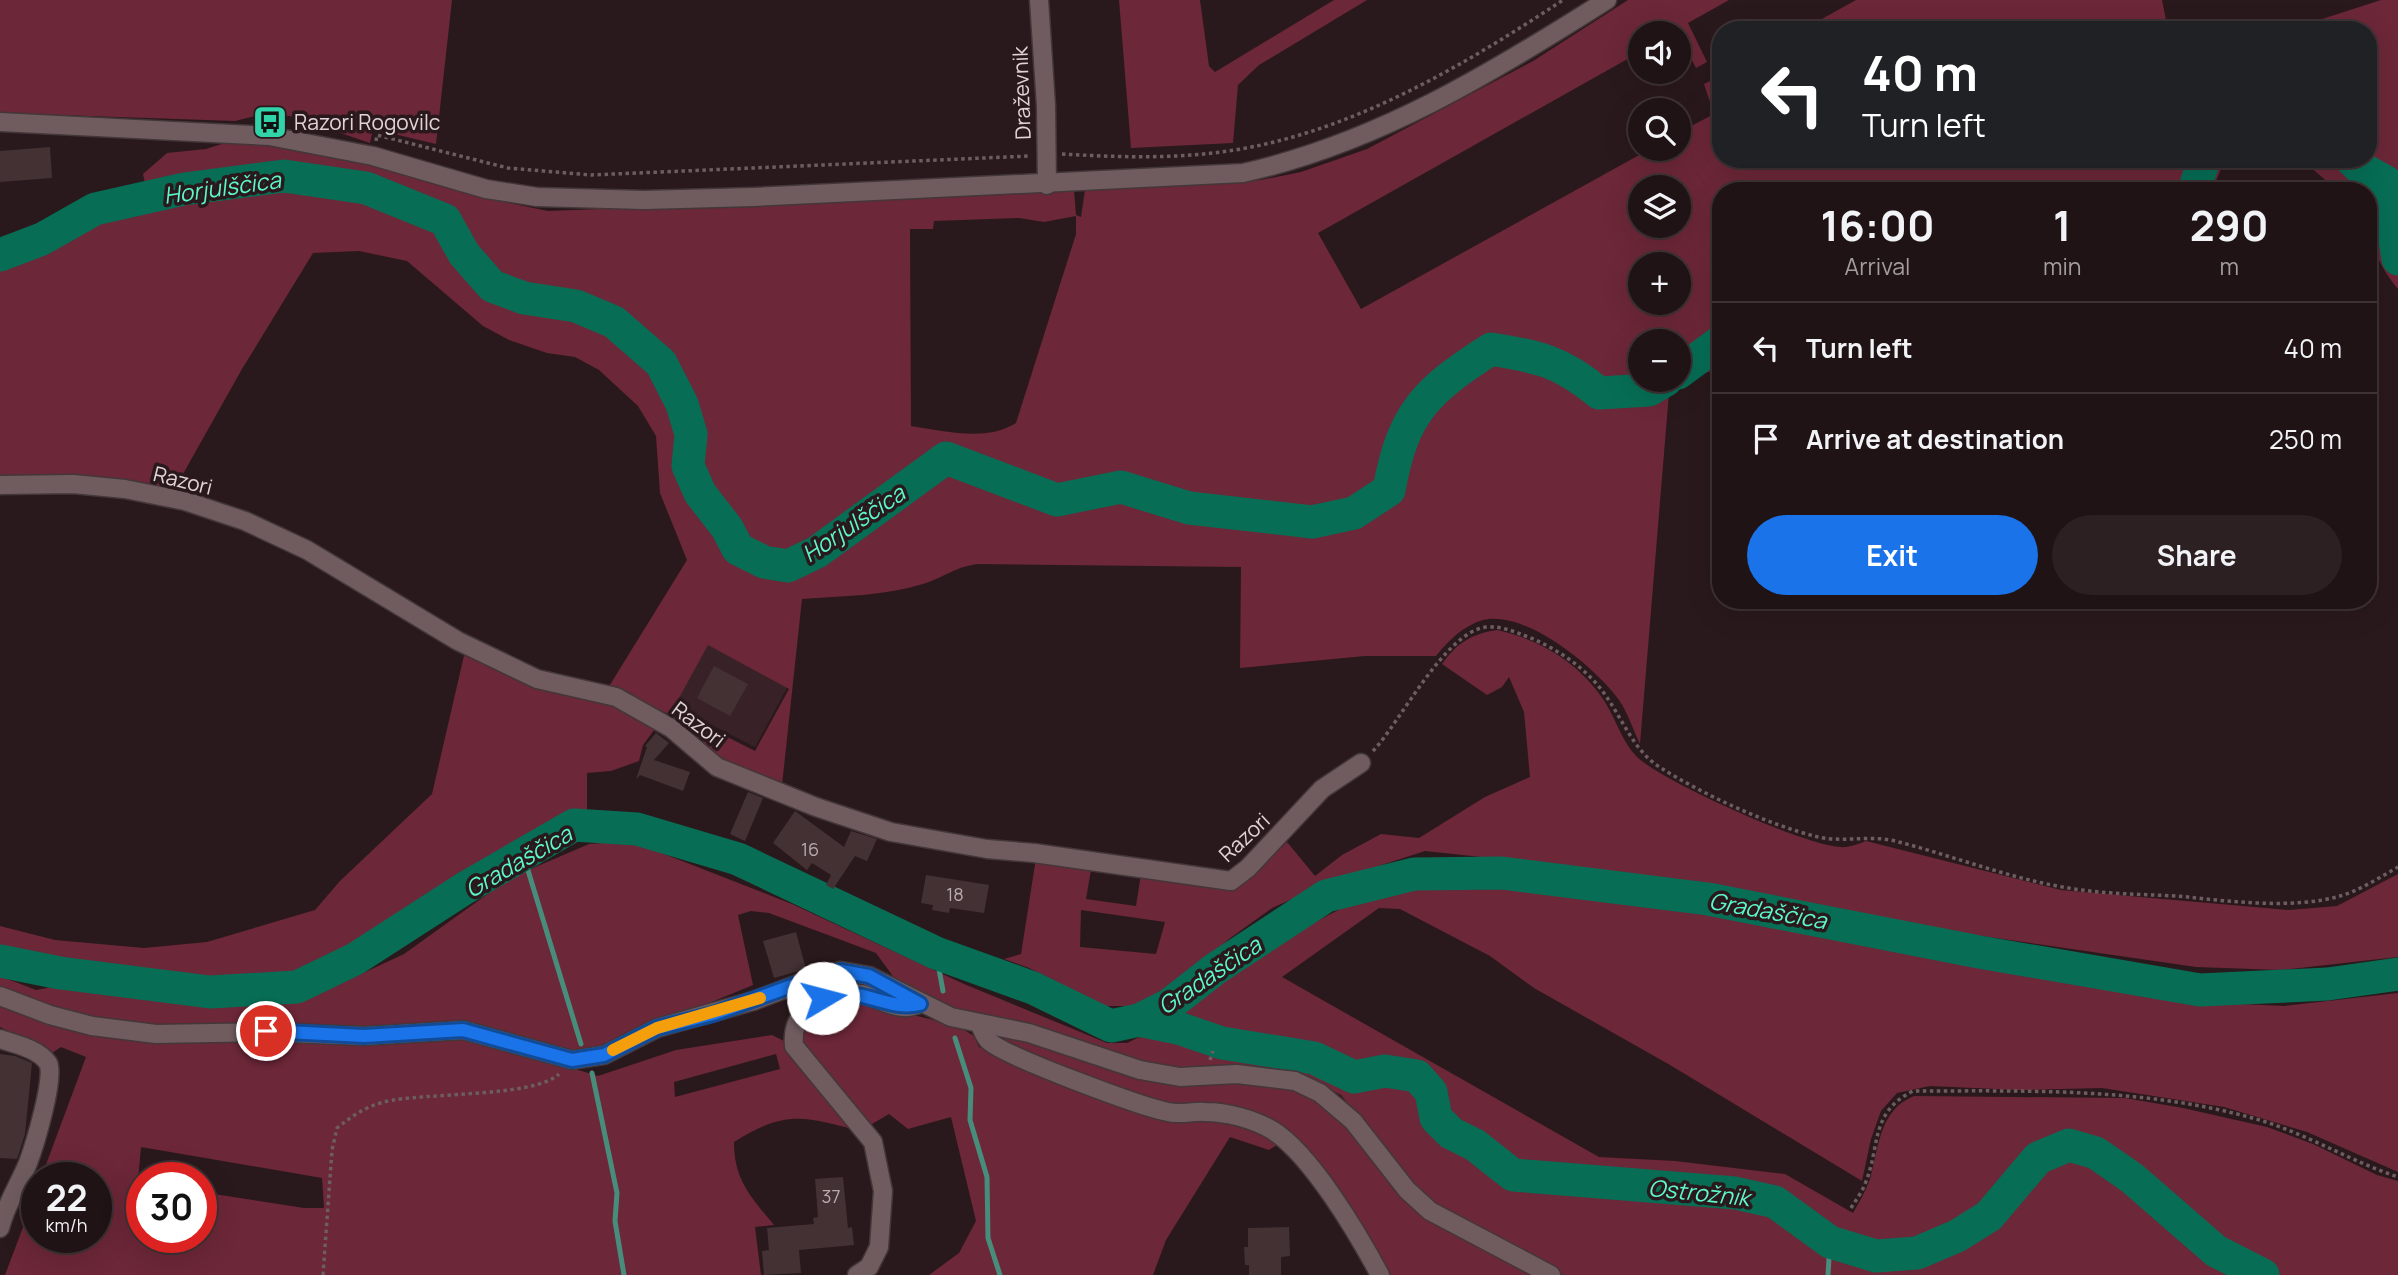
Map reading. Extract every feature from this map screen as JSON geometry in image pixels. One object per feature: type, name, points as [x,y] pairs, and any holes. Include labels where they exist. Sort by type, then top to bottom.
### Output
[{"type":"street","name":"Draževnik","points":[[1039,0],[1047,185]]},
{"type":"street","points":[[0,122],[269,136],[373,156],[486,189],[537,197],[643,200],[1047,185],[1243,173],[1321,152],[1369,134],[1496,70],[1607,0]]},
{"type":"street","name":"Razori","points":[[0,485],[73,484],[125,489],[184,500],[245,521],[307,550],[458,641],[537,679],[616,698],[671,727],[717,767],[816,807],[891,832],[987,849],[1034,853],[1231,881],[1248,868],[1322,789],[1361,763]]},
{"type":"street","points":[[0,996],[50,1015],[92,1026],[156,1034],[266,1031],[364,1036],[463,1030],[572,1060],[604,1055],[657,1028],[713,1014],[814,978],[841,971],[869,976],[920,1004],[951,1017],[1029,1033],[1140,1070],[1180,1077],[1237,1074],[1295,1081],[1320,1093],[1353,1121],[1407,1190],[1430,1211],[1551,1275]]},
{"type":"street","points":[[857,1275],[869,1267],[879,1247],[883,1191],[873,1142],[794,1046],[792,1031],[807,1006],[838,992],[879,998],[902,1008],[920,1004]]},
{"type":"street","points":[[979,1023],[988,1041],[1008,1053],[1135,1102],[1170,1113],[1206,1111],[1240,1117],[1272,1130],[1298,1154],[1357,1233],[1380,1275]]},
{"type":"street","points":[[0,1039],[47,1060],[52,1076],[29,1162],[6,1206],[0,1228]]},
{"type":"path","points":[[373,156],[377,135],[508,168],[591,175],[1013,158],[1047,152],[1163,156],[1221,152],[1280,140],[1343,120],[1426,82],[1563,0]]},
{"type":"path","points":[[1361,763],[1381,741],[1439,659],[1461,638],[1483,627],[1505,628],[1540,642],[1575,663],[1595,681],[1638,748],[1660,768],[1726,801],[1817,837],[1839,840],[1868,837],[1896,841],[1999,873],[2082,890],[2233,902],[2310,901],[2341,896],[2398,867]]},
{"type":"path","points":[[323,1275],[332,1150],[337,1128],[358,1112],[383,1102],[541,1083],[555,1077],[572,1060]]},
{"type":"path","points":[[1851,1208],[1866,1182],[1875,1138],[1886,1110],[1898,1098],[1913,1091],[2121,1094],[2182,1104],[2264,1122],[2316,1140],[2398,1177]]},
{"type":"shaded area","points":[[0,0],[452,0],[436,144],[373,129],[370,143],[290,116],[259,115],[235,121],[0,113]]},
{"type":"shaded area","points":[[1119,0],[1200,0],[1209,66],[1215,72],[1334,0],[1367,0],[1259,65],[1238,85],[1233,143],[1131,148]]},
{"type":"shaded area","points":[[1628,0],[1729,0],[1691,21],[1628,21],[1628,59],[1318,233],[1361,309],[1628,161],[1691,161],[1691,126],[1712,115],[1712,168],[2221,168],[2216,182],[1712,182],[1712,371],[1691,380],[1691,329],[1628,329],[1628,392],[1671,392],[1640,744],[1619,700],[1594,672],[1558,644],[1519,623],[1500,619],[1483,620],[1457,634],[1436,656],[1365,656],[1240,668],[1241,567],[980,564],[965,567],[923,584],[893,591],[802,599],[782,785],[757,776],[708,750],[689,730],[694,720],[755,751],[789,689],[708,645],[674,707],[680,712],[676,717],[608,688],[687,560],[660,493],[656,436],[638,406],[599,370],[575,357],[547,353],[509,340],[483,326],[407,261],[359,251],[313,253],[242,369],[174,490],[0,477],[0,243],[20,237],[72,206],[146,189],[143,174],[167,153],[206,149],[228,142],[269,143],[342,156],[500,201],[548,211],[1074,190],[1076,215],[1081,217],[1085,190],[1261,180],[1301,172],[1367,149],[1533,61]],"holes":[[[1076,216],[1076,234],[1016,423],[1004,429],[979,434],[911,426],[910,229],[933,229],[934,221],[1019,218],[1044,222]]]},
{"type":"shaded area","points":[[1856,0],[2162,0],[2166,21],[1818,21]]},
{"type":"shaded area","points":[[2381,0],[2398,0],[2398,289],[2377,255],[2377,182],[2328,182],[2311,168],[2377,168],[2377,21],[2316,21]]},
{"type":"shaded area","points":[[1691,29],[1707,62],[1696,68],[1691,58]]},
{"type":"shaded area","points":[[1712,80],[1712,108],[1704,84]]},
{"type":"shaded area","points":[[1497,630],[1529,640],[1572,665],[1605,702],[1632,751],[1651,768],[1705,797],[1803,838],[1846,847],[1866,841],[2061,890],[2289,910],[2337,906],[2398,874],[2398,957],[2281,970],[2196,967],[1913,926],[1529,862],[1425,851],[1335,880],[1272,908],[1229,939],[1195,969],[1145,1001],[1130,1006],[1106,1006],[1029,968],[1004,959],[1021,954],[1036,858],[1092,864],[1086,899],[1136,906],[1141,874],[1228,889],[1247,880],[1287,842],[1315,876],[1342,855],[1381,834],[1419,838],[1485,797],[1530,777],[1524,712],[1509,677],[1502,687],[1487,695],[1442,664],[1453,650],[1465,641]],"holes":[[[1081,910],[1165,922],[1156,954],[1080,947]]]},
{"type":"shaded area","points":[[706,643],[788,686],[755,747],[673,705]]},
{"type":"shaded area","points":[[466,647],[593,694],[657,726],[643,745],[639,761],[611,771],[587,773],[587,811],[571,811],[347,950],[297,974],[250,979],[209,977],[40,958],[0,949],[0,926],[55,940],[144,948],[207,942],[315,910],[340,881],[432,794]]},
{"type":"shaded area","points":[[631,841],[792,904],[964,984],[1107,1043],[1127,1043],[1156,1029],[1263,951],[1352,903],[1413,886],[1521,888],[1618,902],[1710,906],[1910,953],[2195,1002],[2284,1006],[2398,993],[2398,1172],[2307,1132],[2224,1107],[2102,1088],[2019,1090],[1930,1086],[1897,1093],[1881,1111],[1871,1139],[1862,1181],[1670,1065],[1534,988],[1490,956],[1400,909],[1379,908],[1282,977],[1599,1157],[1675,1161],[1785,1174],[1853,1213],[1870,1179],[1887,1120],[1902,1102],[1914,1096],[2125,1098],[2267,1127],[2313,1144],[2377,1175],[2398,1181],[2398,1275],[1561,1275],[1513,1246],[1442,1213],[1411,1185],[1341,1095],[1297,1073],[1139,1065],[939,1005],[895,979],[876,953],[769,913],[751,911],[738,915],[753,985],[607,1045],[577,1052],[460,1023],[365,1031],[155,1029],[82,1018],[0,987],[0,976],[36,990],[69,984],[146,998],[301,1002],[404,954],[510,878],[589,844]]},
{"type":"shaded area","points":[[840,997],[958,1026],[974,1036],[979,1047],[1030,1068],[1234,1120],[1280,1143],[1269,1150],[1230,1137],[1166,1240],[1153,1275],[929,1275],[959,1253],[976,1221],[951,1117],[908,1129],[889,1114],[867,1127],[798,1042],[805,1015]]},
{"type":"shaded area","points":[[0,1001],[144,1042],[164,1039],[462,1035],[598,1076],[676,1050],[772,1035],[786,1042],[859,1131],[809,1119],[795,1119],[767,1125],[734,1142],[737,1167],[745,1187],[774,1225],[755,1227],[761,1275],[5,1275],[21,1232],[21,1253],[112,1253],[112,1162],[47,1162],[86,1057],[61,1047],[52,1053],[0,1027]],"holes":[[[776,1054],[780,1069],[675,1097],[674,1082]]]},
{"type":"shaded area","points":[[1005,1036],[1236,1081],[1294,1088],[1331,1107],[1398,1189],[1539,1275],[1384,1275],[1269,1120],[1169,1106],[1138,1098],[996,1040]]},
{"type":"building","points":[[50,147],[52,178],[0,182],[0,151]]},
{"type":"building","points":[[714,666],[748,684],[730,716],[697,698]]},
{"type":"building","points":[[656,733],[669,743],[654,760],[690,772],[683,791],[640,775],[636,779],[647,747],[645,746]]},
{"type":"building","points":[[748,792],[763,798],[745,841],[730,834]]},
{"type":"building","points":[[795,811],[844,847],[851,831],[877,839],[867,861],[855,856],[833,889],[826,885],[831,875],[812,863],[807,870],[773,843]]},
{"type":"building","points":[[926,875],[989,885],[984,913],[950,908],[949,913],[932,910],[933,905],[921,903]]},
{"type":"building","points":[[796,932],[806,969],[774,978],[763,941]]},
{"type":"building","points":[[0,1054],[15,1056],[32,1063],[25,1134],[17,1159],[0,1158]]},
{"type":"building","points":[[843,1177],[848,1228],[852,1227],[854,1245],[799,1250],[801,1273],[764,1275],[762,1251],[769,1250],[767,1228],[814,1224],[813,1218],[818,1217],[815,1179]]},
{"type":"building","points":[[1289,1227],[1290,1256],[1281,1257],[1281,1275],[1249,1275],[1249,1265],[1245,1265],[1244,1247],[1248,1247],[1248,1228]]},
{"type":"waterway","name":"Horjulščica","points":[[2197,182],[2201,168]]},
{"type":"waterway","name":"Horjulščica","points":[[2361,168],[2386,182],[2398,259]]},
{"type":"waterway","name":"Horjulščica","points":[[0,255],[42,239],[95,209],[184,189],[284,176],[366,188],[445,220],[464,254],[492,286],[524,298],[576,306],[614,322],[661,363],[682,404],[691,434],[688,466],[700,493],[727,528],[738,549],[764,562],[788,566],[817,552],[946,458],[1057,500],[1121,487],[1189,508],[1312,522],[1354,513],[1389,490],[1402,441],[1421,406],[1450,378],[1491,349],[1549,362],[1573,374],[1599,393],[1628,391]]},
{"type":"waterway","name":"Horjulščica","points":[[1691,363],[1712,348]]},
{"type":"waterway","name":"Gradaščica","points":[[0,961],[60,973],[210,992],[297,987],[355,959],[465,888],[574,825],[637,829],[738,859],[936,953],[1033,988],[1111,1026],[1139,1020],[1169,1005],[1215,969],[1326,896],[1414,874],[1502,873],[1708,899],[1979,952],[2200,990],[2328,984],[2398,974]]},
{"type":"waterway","points":[[523,854],[581,1044]]},
{"type":"waterway","points":[[936,953],[943,991]]},
{"type":"waterway","name":"Ostrožnik","points":[[1139,1020],[1178,1028],[1222,1043],[1314,1058],[1354,1077],[1385,1071],[1417,1076],[1431,1092],[1436,1118],[1451,1133],[1475,1145],[1513,1175],[1735,1193],[1775,1202],[1830,1242],[1876,1256],[1917,1253],[1957,1236],[1989,1216],[2038,1158],[2069,1145],[2096,1153],[2132,1178],[2216,1251],[2263,1275]]},
{"type":"waterway","points":[[955,1038],[971,1088],[970,1120],[987,1177],[988,1238],[1000,1275]]},
{"type":"waterway","points":[[592,1073],[617,1193],[615,1221],[624,1275]]},
{"type":"waterway","points":[[1828,1275],[1830,1242]]},
{"type":"slow traffic","points":[[613,1050],[657,1028],[713,1014],[760,998]]},
{"type":"place","name":"Razori Rogovilc","points":[[270,122]]},
{"type":"route","points":[[266,1031],[364,1036],[463,1030],[572,1060],[604,1055],[657,1028],[713,1014],[841,971],[869,976],[920,1004],[902,1008],[858,993],[838,992],[823,998]]}]
